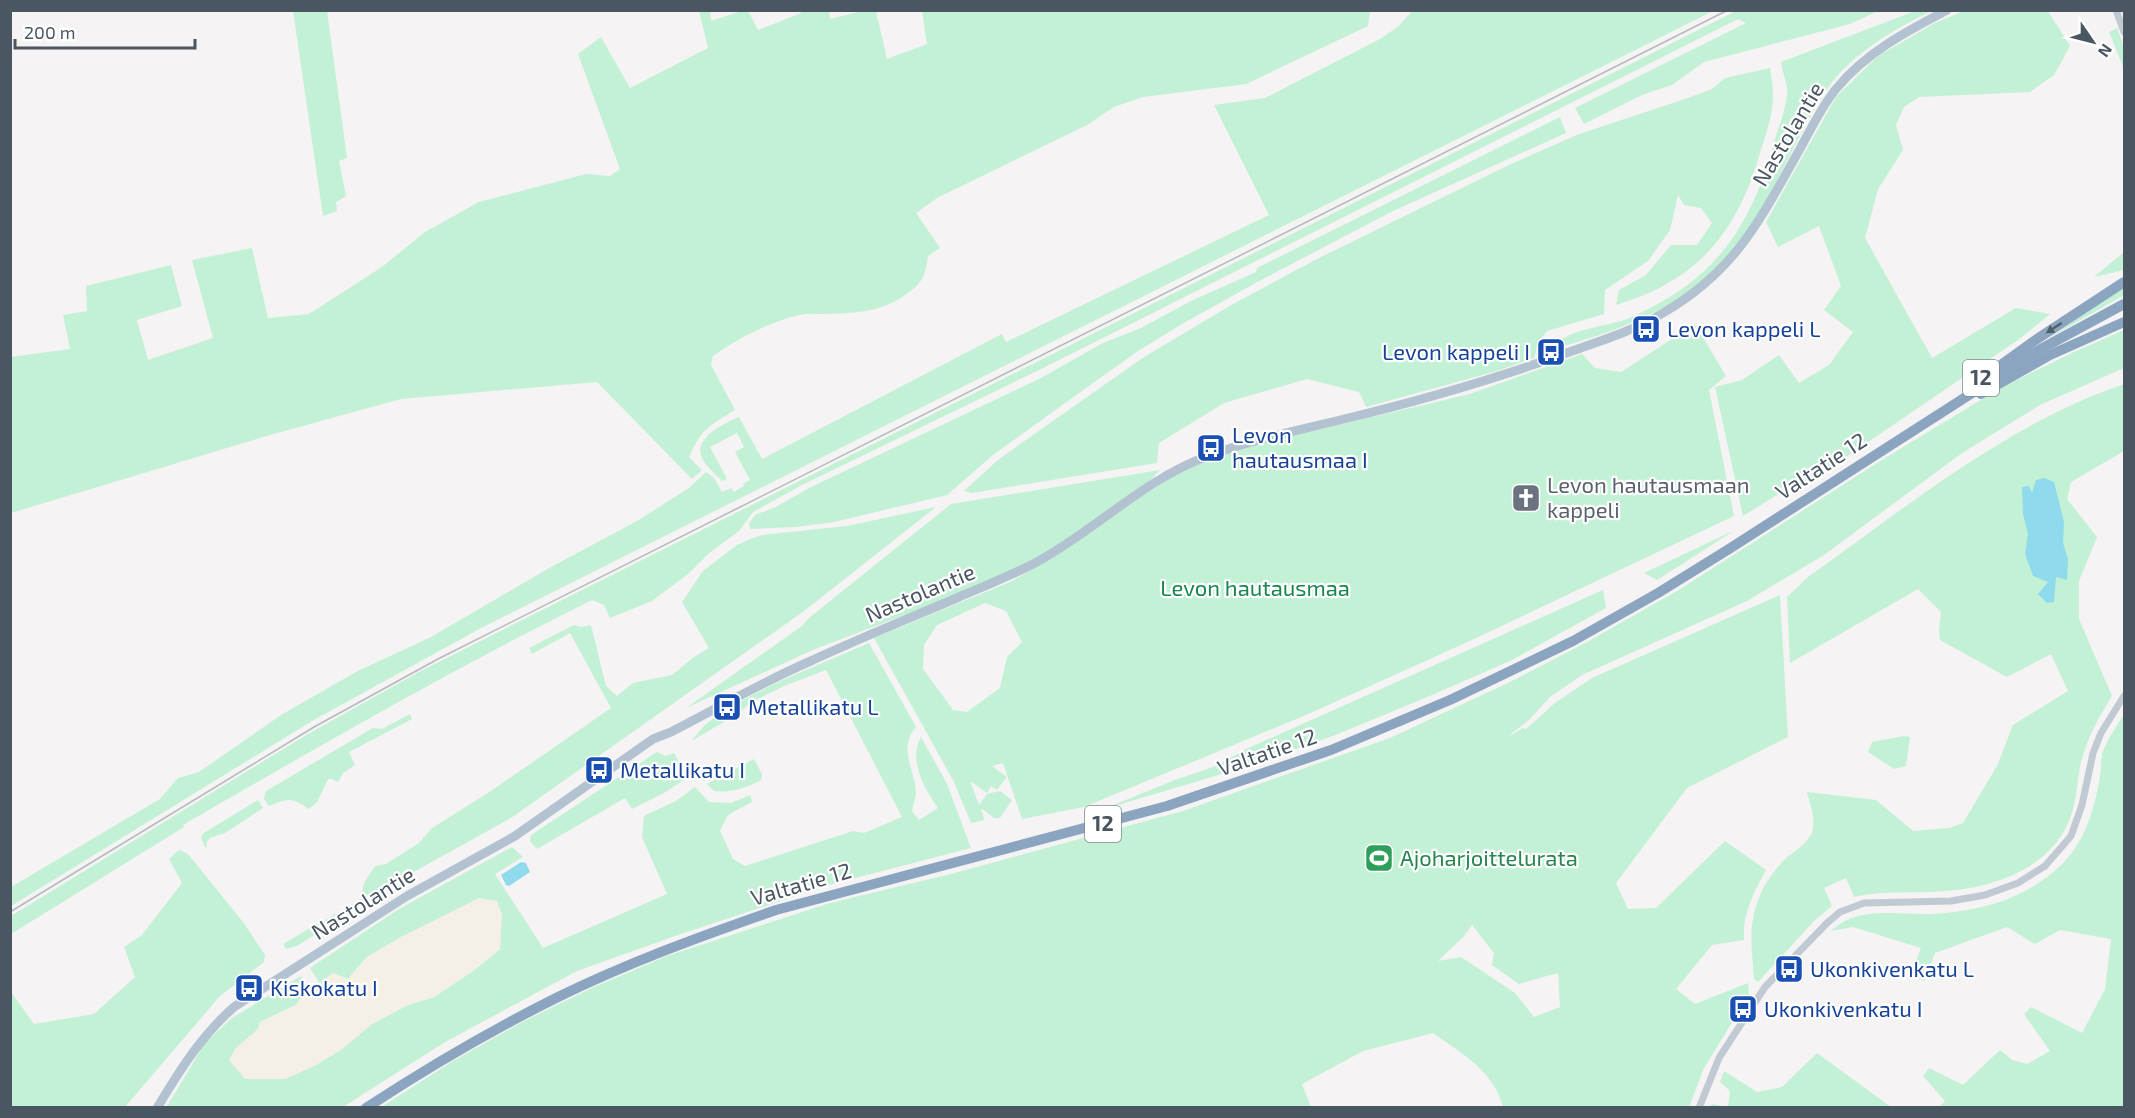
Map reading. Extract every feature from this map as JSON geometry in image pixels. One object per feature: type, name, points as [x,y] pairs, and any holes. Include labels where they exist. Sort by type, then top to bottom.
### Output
[{"type":"highway","name":"12","points":[[1861,463],[2037,339],[2124,282]]},
{"type":"highway","name":"Valtatie 12","points":[[366,1107],[427,1068],[556,998],[659,952],[722,928],[788,907],[1167,806],[1278,770],[1386,728],[1508,674],[1625,612],[1729,549],[2039,350],[2124,304]]},
{"type":"highway","name":"12","points":[[1861,463],[2050,355],[2124,322]]},
{"type":"main road","name":"Nastolantie","points":[[157,1107],[199,1042],[234,1007],[407,896],[515,836],[653,739],[810,661],[1008,577],[1040,561],[1174,471],[1208,456],[1266,437],[1340,420],[1508,374],[1610,338],[1658,316],[1692,294],[1726,265],[1758,222],[1821,111],[1846,77],[1896,38],[1947,10]]},
{"type":"street","points":[[2116,10],[2124,32]]},
{"type":"street","points":[[1699,1107],[1719,1058],[1772,978],[1840,912],[1864,903],[1951,901],[1986,895],[2018,883],[2045,866],[2071,836],[2082,805],[2097,743],[2124,696]]},
{"type":"green space","points":[[293,11],[327,11],[347,158],[339,161],[346,196],[336,202],[337,211],[323,216]]},
{"type":"green space","points":[[699,11],[710,11],[711,21],[748,11],[758,30],[801,13],[801,11],[829,11],[830,19],[863,11],[876,11],[887,59],[927,44],[922,11],[1370,11],[1368,26],[1246,84],[1143,97],[1114,107],[1087,125],[937,198],[916,213],[940,248],[928,256],[921,280],[909,292],[893,302],[874,309],[844,313],[805,314],[789,318],[754,331],[713,356],[711,365],[735,410],[712,424],[698,440],[689,457],[702,470],[692,479],[597,382],[401,399],[270,435],[11,513],[11,357],[70,349],[63,315],[87,311],[86,286],[171,265],[182,306],[137,320],[148,360],[213,338],[192,260],[252,248],[268,318],[309,314],[382,267],[425,232],[479,202],[586,174],[610,176],[620,169],[578,54],[601,37],[630,88],[708,48]]},
{"type":"green space","points":[[1412,11],[1713,11],[481,628],[312,721],[11,906],[11,887],[160,799],[178,778],[199,772],[281,715],[356,672],[431,637],[551,567],[637,521],[689,488],[706,472],[714,478],[722,492],[731,488],[734,492],[744,486],[743,484],[750,480],[735,452],[744,447],[737,433],[710,447],[727,479],[722,481],[707,466],[701,455],[704,440],[724,424],[739,417],[762,459],[1002,334],[1006,342],[1269,215],[1214,105],[1265,98],[1380,39],[1399,26]]},
{"type":"green space","points":[[1736,11],[1878,11],[1850,24],[1704,62],[1672,85],[1642,95],[1584,124],[1575,108],[1746,23],[1738,19],[1043,368],[802,485],[753,512],[739,531],[652,601],[610,618],[604,605],[592,600],[488,653],[183,825],[184,827],[11,934],[11,916],[308,734],[419,672]]},
{"type":"green space","points":[[1915,11],[1932,11],[1863,52],[1830,85],[1814,109],[1760,212],[1726,259],[1705,279],[1653,313],[1597,336],[1558,348],[1558,343],[1570,335],[1625,320],[1665,300],[1689,284],[1726,246],[1754,201],[1782,117],[1787,94],[1781,62]]},
{"type":"green space","points":[[1964,11],[2048,11],[2070,46],[2054,75],[2030,92],[1919,97],[1904,107],[1896,125],[1903,150],[1878,189],[1865,238],[1932,358],[2016,308],[2050,314],[2018,340],[1815,478],[1780,493],[1743,516],[1715,387],[1742,380],[1779,355],[1799,383],[1829,365],[1853,332],[1824,310],[1841,286],[1819,226],[1778,247],[1766,222],[1836,97],[1878,56],[1935,23]]},
{"type":"green space","points":[[2117,28],[2124,46],[2124,69],[2109,32]]},
{"type":"green space","points":[[1770,68],[1773,102],[1769,124],[1751,182],[1726,230],[1710,250],[1669,282],[1644,295],[1616,305],[1619,290],[1646,275],[1671,245],[1697,245],[1712,223],[1701,208],[1684,205],[1678,195],[1670,230],[1648,261],[1605,290],[1604,314],[1547,331],[1539,341],[1534,358],[1497,371],[1366,407],[1359,392],[1307,379],[1224,403],[1159,443],[1157,463],[972,493],[964,491],[999,459],[1144,357],[1233,304],[1319,258],[1511,164],[1579,134],[1712,89],[1725,78]]},
{"type":"green space","points":[[1560,117],[1566,133],[1393,211],[1261,280],[1138,351],[993,455],[947,495],[834,522],[796,527],[750,529],[749,523],[755,515],[776,507],[809,488],[1041,378],[1103,343],[1141,328],[1191,301],[1256,272],[1257,268]]},
{"type":"green space","points":[[2124,252],[2124,270],[2094,277]]},
{"type":"green space","points":[[2124,286],[2124,295],[2049,338]]},
{"type":"green space","name":"Levon hautausmaa","points":[[1695,324],[1726,376],[1709,390],[1734,516],[1474,639],[1306,715],[1084,807],[1022,819],[1003,763],[992,766],[1007,777],[997,790],[991,786],[987,793],[970,781],[979,805],[987,794],[1000,791],[1012,800],[1000,818],[994,818],[981,808],[984,820],[971,823],[953,780],[874,638],[1010,582],[1042,564],[1146,493],[1208,460],[1271,441],[1470,394],[1582,354],[1595,368],[1621,372]],"holes":[[[985,603],[1006,611],[1022,642],[1007,657],[1000,688],[967,712],[953,710],[923,669],[924,645],[937,625]]]},
{"type":"green space","points":[[2124,330],[2124,368],[2040,405],[1962,453],[1824,555],[1747,601],[1582,675],[1550,697],[1530,719],[1506,738],[1523,728],[1526,729],[1555,703],[1592,678],[1780,595],[1788,737],[1687,788],[1616,883],[1628,909],[1656,908],[1725,841],[1766,870],[1747,912],[1744,940],[1712,945],[1676,989],[1695,1004],[1748,983],[1749,995],[1704,1068],[1689,1107],[1503,1107],[1499,1094],[1484,1073],[1433,1033],[1363,1051],[1302,1084],[1311,1107],[380,1108],[453,1061],[524,1021],[592,988],[667,956],[830,903],[951,874],[1183,811],[1390,738],[1510,682],[1587,642],[1677,591],[1885,458],[2004,386]],"holes":[[[1472,925],[1494,953],[1492,965],[1519,984],[1558,973],[1560,1007],[1534,1017],[1515,993],[1461,957],[1438,961]]]},
{"type":"green space","points":[[2124,384],[2124,451],[2071,482],[2067,499],[2097,537],[2079,581],[2079,619],[2112,696],[2087,745],[2081,762],[2073,809],[2062,834],[2051,849],[2020,872],[1983,885],[1945,891],[1854,897],[1846,878],[1824,888],[1832,906],[1815,920],[1758,982],[1754,979],[1752,956],[1751,936],[1754,915],[1761,893],[1770,877],[1782,862],[1805,843],[1811,834],[1813,819],[1807,792],[1876,800],[1913,831],[1949,828],[1963,823],[1997,766],[2013,725],[2068,691],[2051,654],[2007,677],[1940,640],[1941,612],[1918,589],[1790,663],[1787,597],[1808,577],[1921,495],[1999,444],[2039,421]]},
{"type":"green space","points":[[1160,470],[1146,485],[1072,536],[1007,573],[815,649],[686,708],[802,626],[951,504]]},
{"type":"green space","points":[[936,507],[804,611],[511,818],[410,874],[297,946],[286,949],[283,944],[361,899],[364,883],[375,866],[386,864],[419,843],[432,828],[491,791],[611,708],[570,633],[532,654],[529,648],[574,625],[581,627],[591,625],[606,686],[617,696],[633,683],[672,675],[709,648],[682,602],[703,571],[737,545],[762,535],[847,526]]},
{"type":"green space","points":[[1735,530],[1657,580],[1644,573]]},
{"type":"green space","points":[[1603,590],[1606,608],[1512,660],[1338,734],[1249,766],[1101,810],[1216,766],[1244,750]]},
{"type":"green space","points":[[869,643],[916,727],[908,742],[908,758],[916,792],[912,811],[919,820],[938,808],[919,774],[916,755],[921,737],[947,784],[971,848],[832,884],[577,971],[445,1042],[343,1107],[166,1108],[205,1043],[232,1018],[301,976],[309,986],[296,1005],[260,1022],[258,1029],[235,1049],[285,1079],[316,1065],[342,1049],[372,1024],[408,1005],[434,997],[473,971],[500,949],[439,919],[401,937],[367,957],[348,979],[333,973],[320,984],[310,968],[399,909],[512,847],[523,857],[495,874],[543,948],[667,894],[642,837],[644,816],[676,801],[695,787],[709,802],[731,803],[750,795],[752,802],[728,815],[720,831],[733,859],[745,866],[853,831],[864,833],[902,817],[826,670],[784,686],[752,702],[733,717],[691,741],[711,720],[751,696]]},
{"type":"green space","points":[[410,714],[412,719],[349,752],[355,765],[343,773],[338,782],[328,779],[317,802],[309,809],[290,800],[269,806],[264,799],[266,791],[373,728],[382,729]]},
{"type":"green space","points":[[2124,714],[2124,1107],[1939,1107],[1945,1101],[1923,1076],[1929,1068],[1963,1085],[2000,1050],[2012,1060],[2027,1064],[2050,1051],[2024,1014],[2031,1007],[2082,1033],[2105,989],[2111,939],[2060,930],[2035,944],[2007,927],[1935,953],[1925,981],[1911,975],[1921,948],[1853,927],[1831,931],[1852,918],[1874,913],[1944,913],[1985,906],[2023,892],[2040,882],[2071,854],[2082,836],[2096,797],[2102,754]]},
{"type":"green space","points":[[1910,737],[1906,766],[1894,769],[1868,752],[1872,742]]},
{"type":"green space","points":[[657,752],[665,756],[674,753],[688,777],[664,793],[632,809],[625,798],[537,849],[530,841],[531,835]]},
{"type":"green space","points":[[754,759],[762,774],[761,780],[733,791],[714,791],[707,784]]},
{"type":"green space","points":[[258,800],[263,808],[225,833],[210,838],[206,849],[201,838],[202,834]]},
{"type":"green space","points":[[179,850],[188,854],[243,922],[265,955],[264,962],[220,996],[125,1107],[11,1107],[11,992],[34,1024],[94,1014],[135,977],[124,947],[142,935],[182,883],[169,859]]},
{"type":"green space","points":[[1817,1053],[1891,1107],[1728,1107],[1730,1091],[1720,1082],[1724,1071],[1757,1092],[1782,1087]]},
{"type":"green space","points":[[1712,1104],[1728,1107],[1710,1107]]},
{"type":"sand","points":[[479,898],[497,901],[502,915],[500,949],[473,971],[434,997],[408,1005],[372,1024],[342,1049],[316,1065],[285,1079],[245,1079],[229,1060],[235,1049],[258,1029],[260,1022],[296,1005],[309,986],[320,983],[333,973],[348,979],[367,957],[401,937]]},
{"type":"water","points":[[2044,478],[2054,482],[2064,522],[2063,543],[2068,559],[2067,580],[2056,577],[2054,602],[2047,603],[2038,594],[2048,582],[2033,576],[2025,554],[2028,534],[2023,514],[2022,487],[2029,486],[2032,493],[2036,480]]},
{"type":"water","points":[[521,862],[526,863],[530,872],[509,886],[506,885],[501,875]]},
{"type":"railway","points":[[10,912],[314,727],[438,659],[1728,10]]},
{"type":"place","name":"Levon kappeli L","points":[[1646,329]]},
{"type":"place","name":"Levon kappeli I","points":[[1551,352]]},
{"type":"place","name":"Levon hautausmaa I","points":[[1211,448]]},
{"type":"place","name":"Levon hautausmaan kappeli","points":[[1526,498]]},
{"type":"place","name":"Metallikatu L","points":[[727,707]]},
{"type":"place","name":"Metallikatu I","points":[[599,770]]},
{"type":"place","name":"Ajoharjoittelurata","points":[[1379,858]]},
{"type":"place","name":"Ukonkivenkatu L","points":[[1789,969]]},
{"type":"place","name":"Kiskokatu I","points":[[249,988]]},
{"type":"place","name":"Ukonkivenkatu I","points":[[1743,1009]]}]
